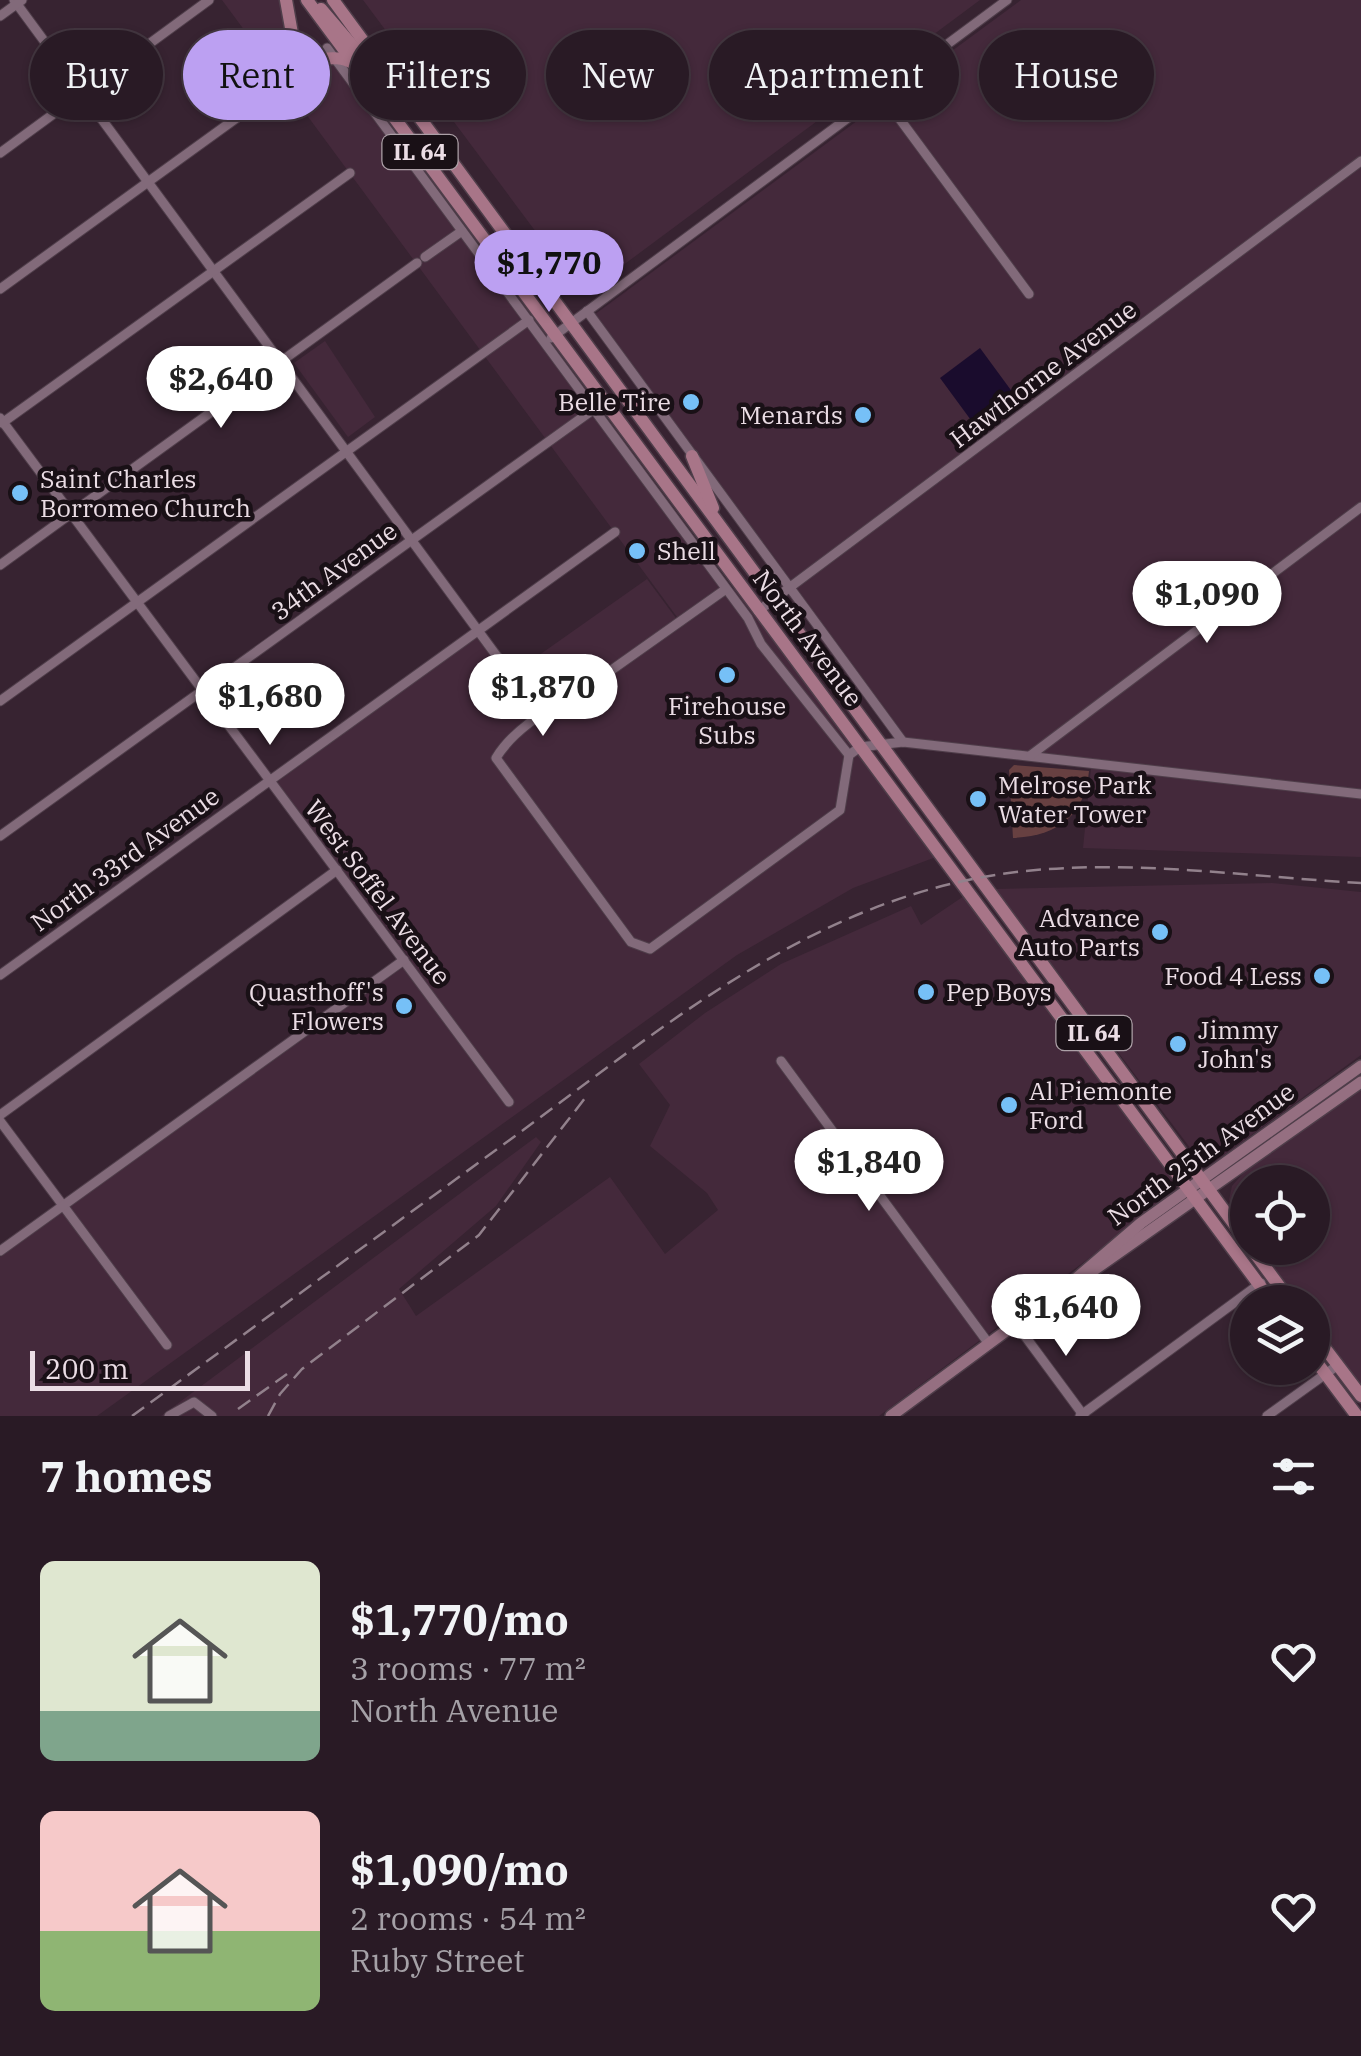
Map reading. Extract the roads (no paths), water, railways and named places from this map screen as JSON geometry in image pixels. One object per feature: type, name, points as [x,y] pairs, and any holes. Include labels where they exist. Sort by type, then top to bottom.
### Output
[{"type":"main road","points":[[286,0],[289,30]]},
{"type":"main road","points":[[310,0],[350,39]]},
{"type":"main road","name":"North Avenue","points":[[310,0],[350,58]]},
{"type":"main road","name":"North Avenue","points":[[332,0],[355,30]]},
{"type":"main road","points":[[342,0],[351,25]]},
{"type":"main road","points":[[324,22],[325,30]]},
{"type":"main road","name":"North Avenue","points":[[395,120],[550,338],[710,545],[753,614],[1259,1285]]},
{"type":"main road","name":"North Avenue","points":[[421,120],[1230,1220]]},
{"type":"main road","points":[[692,456],[728,536]]},
{"type":"main road","points":[[657,501],[664,491],[659,475]]},
{"type":"main road","points":[[693,544],[710,545]]},
{"type":"main road","points":[[1086,1053],[1101,1042]]},
{"type":"main road","name":"North 25th Avenue","points":[[1205,1186],[1360,1067]]},
{"type":"main road","name":"North 25th Avenue","points":[[891,1416],[1072,1284],[1102,1268],[1192,1195],[1361,1082]]},
{"type":"main road","points":[[1125,1106],[1139,1095]]},
{"type":"main road","name":"North Avenue","points":[[1264,1265],[1279,1285]]},
{"type":"main road","points":[[1330,1355],[1361,1396]]},
{"type":"main road","points":[[1330,1381],[1357,1416]]},
{"type":"street","points":[[163,34],[209,0]]},
{"type":"street","points":[[959,36],[1006,0]]},
{"type":"street","points":[[0,16],[17,1],[37,30]]},
{"type":"street","name":"North Avenue","points":[[330,58],[529,320],[550,338],[657,501],[726,589],[753,614]]},
{"type":"street","points":[[0,153],[46,120]]},
{"type":"street","points":[[102,120],[526,694],[558,704]]},
{"type":"street","points":[[0,289],[234,120]]},
{"type":"street","points":[[550,338],[848,120]]},
{"type":"street","points":[[900,120],[1029,294]]},
{"type":"street","name":"Hawthorne Avenue","points":[[753,614],[1361,161]]},
{"type":"street","points":[[1,422],[350,173]]},
{"type":"street","points":[[0,565],[462,230]]},
{"type":"street","name":"North Avenue","points":[[587,311],[903,742]]},
{"type":"street","points":[[0,701],[529,320]]},
{"type":"street","name":"34th Avenue","points":[[0,836],[594,409]]},
{"type":"street","name":"West Soffel Avenue","points":[[1,422],[509,1102]]},
{"type":"street","points":[[1031,755],[1361,507]]},
{"type":"street","name":"North 33rd Avenue","points":[[0,975],[615,532]]},
{"type":"street","points":[[726,589],[558,704],[504,745],[496,758],[631,942],[650,949],[840,810],[855,751],[880,744],[903,742],[1031,755],[1361,794]]},
{"type":"street","points":[[167,1345],[0,1118],[337,870]]},
{"type":"street","points":[[0,1252],[404,960]]},
{"type":"street","points":[[781,1061],[988,1344]]},
{"type":"street","points":[[1259,1285],[1272,1276]]},
{"type":"street","points":[[1016,1324],[1082,1415],[1230,1306]]},
{"type":"street","points":[[1330,1371],[1338,1365]]},
{"type":"street","points":[[1267,1416],[1311,1385]]},
{"type":"street","points":[[169,1416],[194,1402],[212,1416]]},
{"type":"railway","points":[[132,1416],[671,1021],[726,984],[842,921],[903,897],[968,880],[1065,868],[1164,869],[1361,883]]},
{"type":"railway","points":[[268,1416],[280,1394],[302,1369],[479,1235],[589,1093]]},
{"type":"railway","points":[[238,1409],[287,1374]]},
{"type":"place","name":"Belle Tire","points":[[691,402]]},
{"type":"place","name":"Menards","points":[[863,415]]},
{"type":"place","name":"Saint Charles Borromeo Church","points":[[20,493]]},
{"type":"place","name":"Shell","points":[[637,551]]},
{"type":"place","name":"Firehouse Subs","points":[[727,675]]},
{"type":"place","name":"Melrose Park Water Tower","points":[[978,799]]},
{"type":"place","name":"Advance Auto Parts","points":[[1160,932]]},
{"type":"place","name":"Food 4 Less","points":[[1322,976]]},
{"type":"place","name":"Pep Boys","points":[[926,992]]},
{"type":"place","name":"Quasthoff's Flowers","points":[[404,1006]]},
{"type":"place","name":"Jimmy John's","points":[[1178,1044]]},
{"type":"place","name":"Al Piemonte Ford","points":[[1009,1105]]}]
